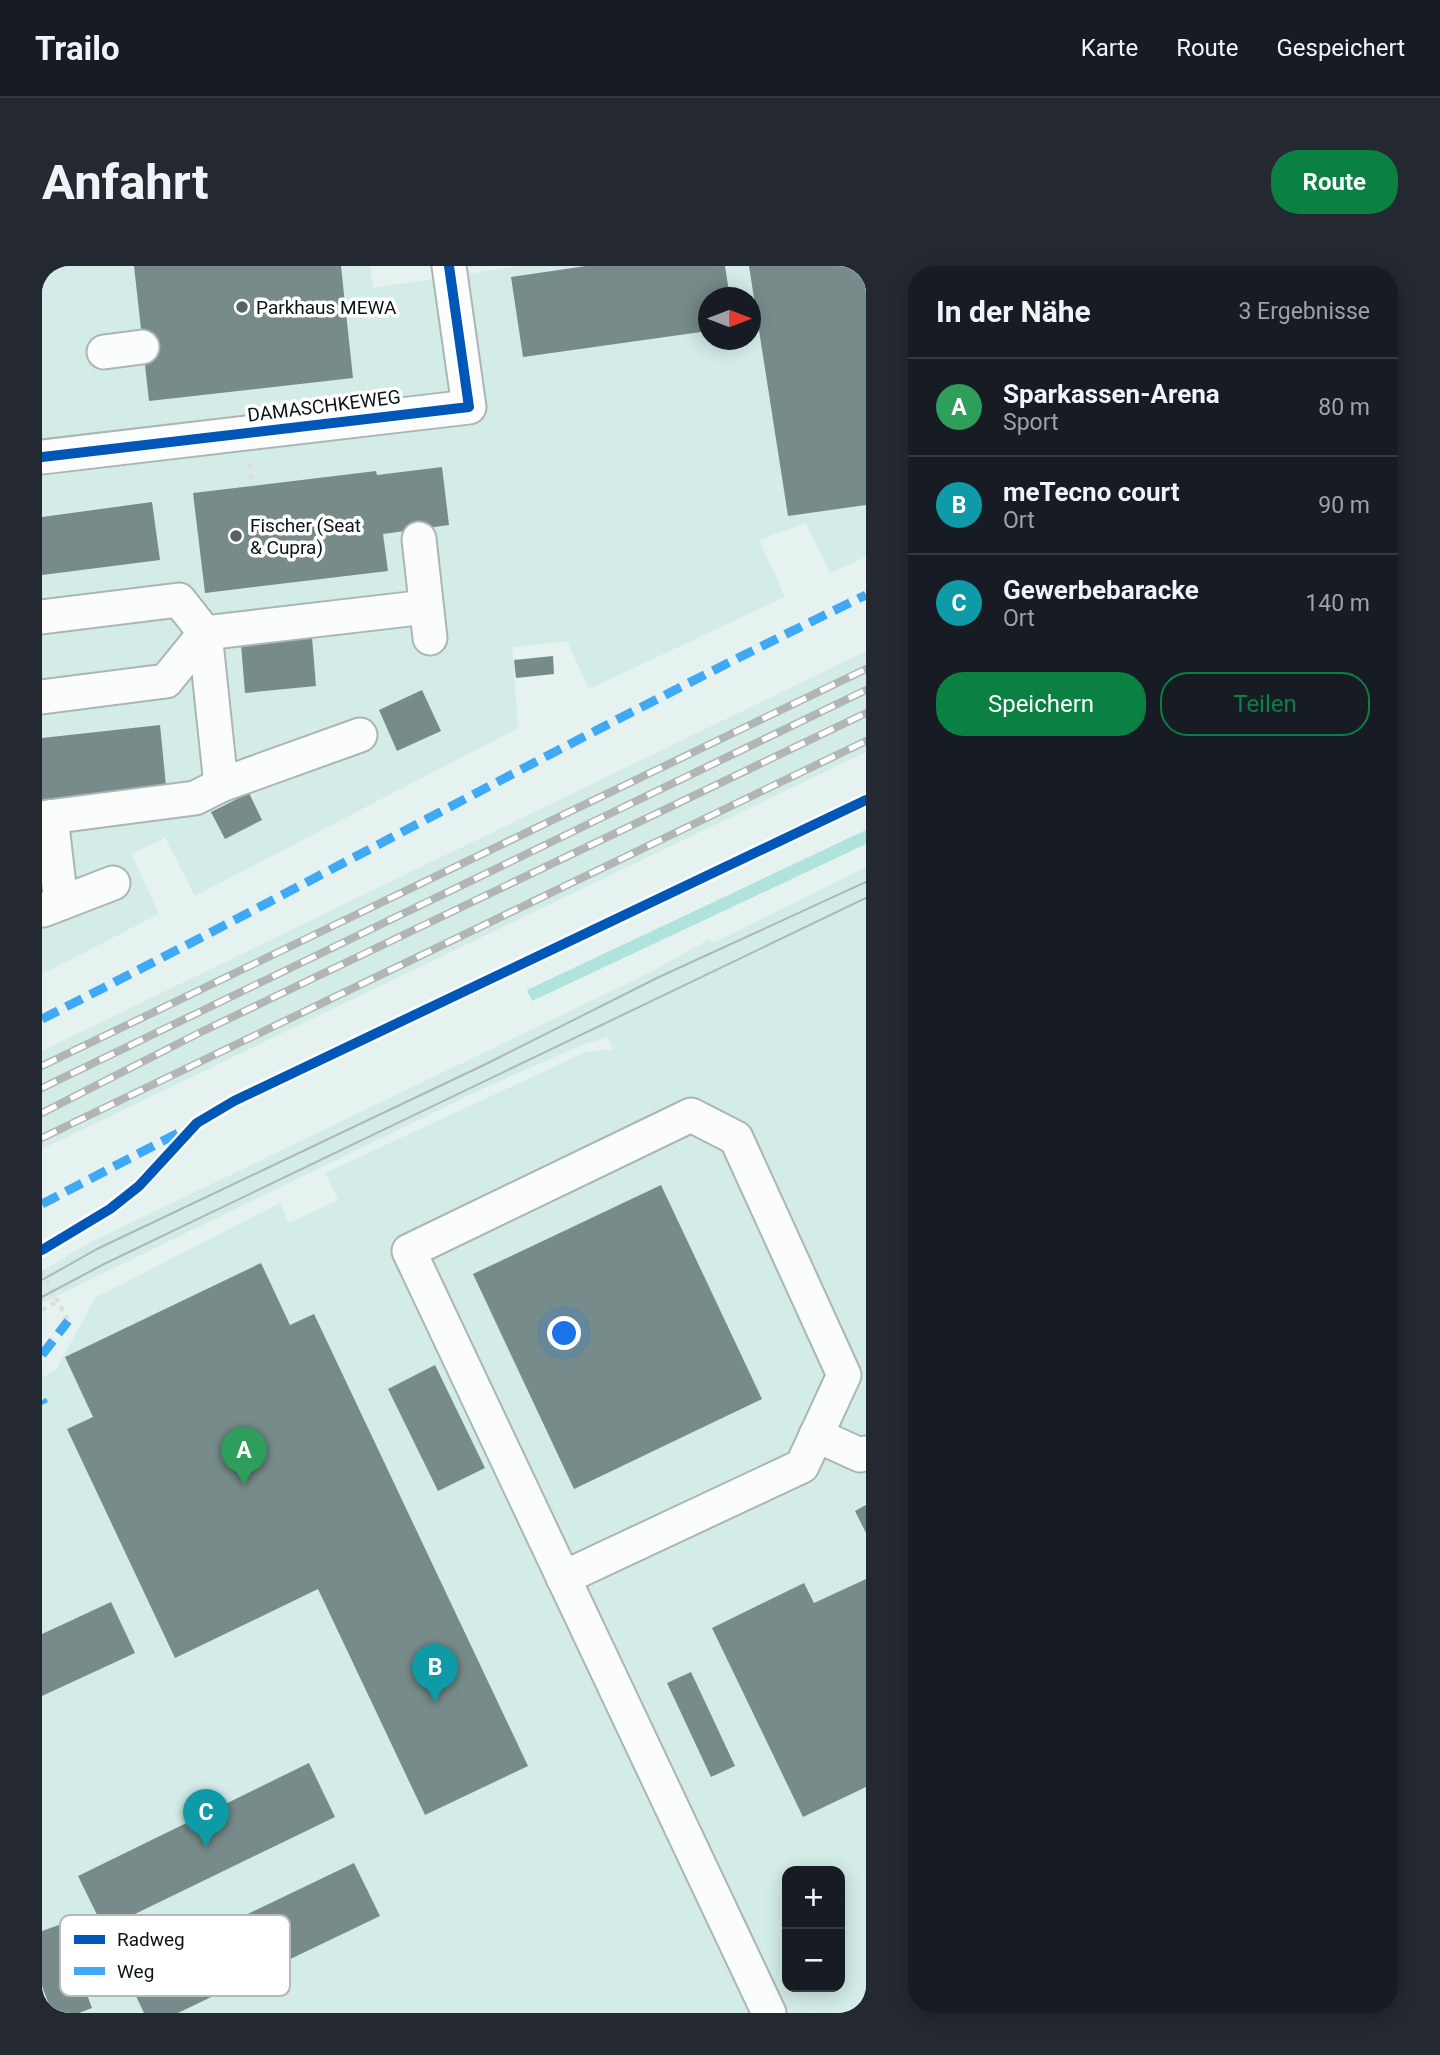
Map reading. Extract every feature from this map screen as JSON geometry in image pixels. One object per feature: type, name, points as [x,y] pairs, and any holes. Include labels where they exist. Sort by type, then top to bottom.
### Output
[{"type":"street","name":"DAMASCHKEWEG","points":[[42,457],[469,407],[449,266]]},
{"type":"street","points":[[104,352],[142,347]]},
{"type":"street","points":[[42,697],[166,681],[205,633],[428,622],[419,539]]},
{"type":"street","points":[[42,617],[179,600],[205,633],[221,785]]},
{"type":"street","points":[[113,883],[52,906],[46,817],[195,798],[221,785],[360,735]]},
{"type":"street","points":[[563,1578],[802,1466],[844,1375],[736,1138],[691,1115],[409,1251],[563,1578],[769,2013]]},
{"type":"street","points":[[816,1435],[860,1455],[866,1453]]},
{"type":"path","points":[[249,461],[252,486]]},
{"type":"path","points":[[42,1271],[68,1321]]},
{"type":"path","points":[[42,1310],[58,1301]]},
{"type":"shaded area","points":[[42,266],[370,266],[373,288],[520,266],[866,266],[866,557],[830,573],[806,523],[759,540],[785,597],[589,689],[567,641],[512,647],[518,728],[195,896],[165,838],[131,854],[159,914],[42,974]]},
{"type":"shaded area","points":[[866,651],[866,752],[42,1149],[42,1051]]},
{"type":"shaded area","points":[[866,830],[866,844],[532,1001],[527,990]]},
{"type":"shaded area","points":[[866,867],[866,2013],[42,2013],[42,1377],[56,1370],[95,1298],[280,1203],[289,1223],[338,1200],[325,1173],[586,1052],[613,1049],[608,1037],[582,1045],[482,1089],[42,1303],[42,1271],[89,1243],[653,971],[710,939],[713,943]]},
{"type":"building","name":"Parkhaus MEWA","points":[[134,266],[341,266],[353,378],[149,401]]},
{"type":"building","points":[[586,266],[725,266],[728,287],[698,287],[698,332],[523,357],[511,277]]},
{"type":"building","points":[[749,266],[866,266],[866,505],[788,516],[761,343],[761,287],[752,287]]},
{"type":"building","points":[[442,467],[449,525],[383,534],[388,571],[205,593],[193,493],[376,471],[377,475]]},
{"type":"building","points":[[152,502],[160,560],[42,575],[42,517]]},
{"type":"building","points":[[312,637],[316,686],[245,693],[241,644]]},
{"type":"building","points":[[553,656],[554,674],[516,678],[514,660]]},
{"type":"building","points":[[422,690],[441,731],[397,751],[379,710]]},
{"type":"building","points":[[160,725],[166,786],[42,800],[42,738]]},
{"type":"building","points":[[249,793],[262,820],[225,839],[211,812]]},
{"type":"building","points":[[661,1185],[762,1399],[574,1489],[473,1274]]},
{"type":"building","points":[[261,1263],[290,1325],[314,1314],[528,1766],[425,1815],[318,1589],[175,1658],[67,1429],[93,1417],[65,1357]]},
{"type":"building","points":[[435,1365],[485,1468],[438,1491],[388,1389]]},
{"type":"building","points":[[866,1505],[866,1533],[855,1511]]},
{"type":"building","points":[[866,1579],[866,1787],[803,1817],[712,1628],[804,1583],[814,1603]]},
{"type":"building","points":[[111,1602],[135,1653],[42,1696],[42,1634]]},
{"type":"building","points":[[691,1672],[735,1766],[711,1777],[667,1683]]},
{"type":"building","points":[[309,1763],[335,1817],[133,1915],[97,1915],[78,1876]]},
{"type":"building","points":[[354,1863],[380,1916],[290,1959],[290,1915],[246,1915]]},
{"type":"building","points":[[60,1925],[60,1996],[88,1996],[92,2008],[79,2013],[52,2013],[42,1986],[42,1931]]},
{"type":"building","points":[[136,1996],[213,1996],[178,2013],[144,2013]]},
{"type":"tram line","points":[[42,1280],[97,1249],[488,1063],[659,977],[866,882]]},
{"type":"tram line","points":[[42,1297],[104,1264],[866,898]]},
{"type":"railway","points":[[42,1066],[866,669]]},
{"type":"railway","points":[[42,1088],[866,690]]},
{"type":"railway","points":[[42,1113],[197,1034],[866,713]]},
{"type":"railway","points":[[42,1138],[866,741]]},
{"type":"marked path","points":[[42,1019],[556,751],[866,595]]},
{"type":"marked path","points":[[42,1204],[182,1131]]},
{"type":"marked path","points":[[42,1355],[68,1321]]},
{"type":"marked path","points":[[42,1400],[44,1404]]},
{"type":"cycle path","points":[[42,457],[469,407],[449,266]]},
{"type":"cycle path","points":[[42,1250],[110,1209],[139,1186],[197,1123],[234,1101],[866,800]]},
{"type":"place","name":"Parkhaus MEWA","points":[[242,307]]},
{"type":"place","name":"Fischer (Seat & Cupra)","points":[[236,536]]},
{"type":"place","name":"Sparkassen-Arena","points":[[244,1485]]},
{"type":"place","name":"meTecno court","points":[[435,1702]]},
{"type":"place","name":"Gewerbebaracke","points":[[206,1847]]}]
